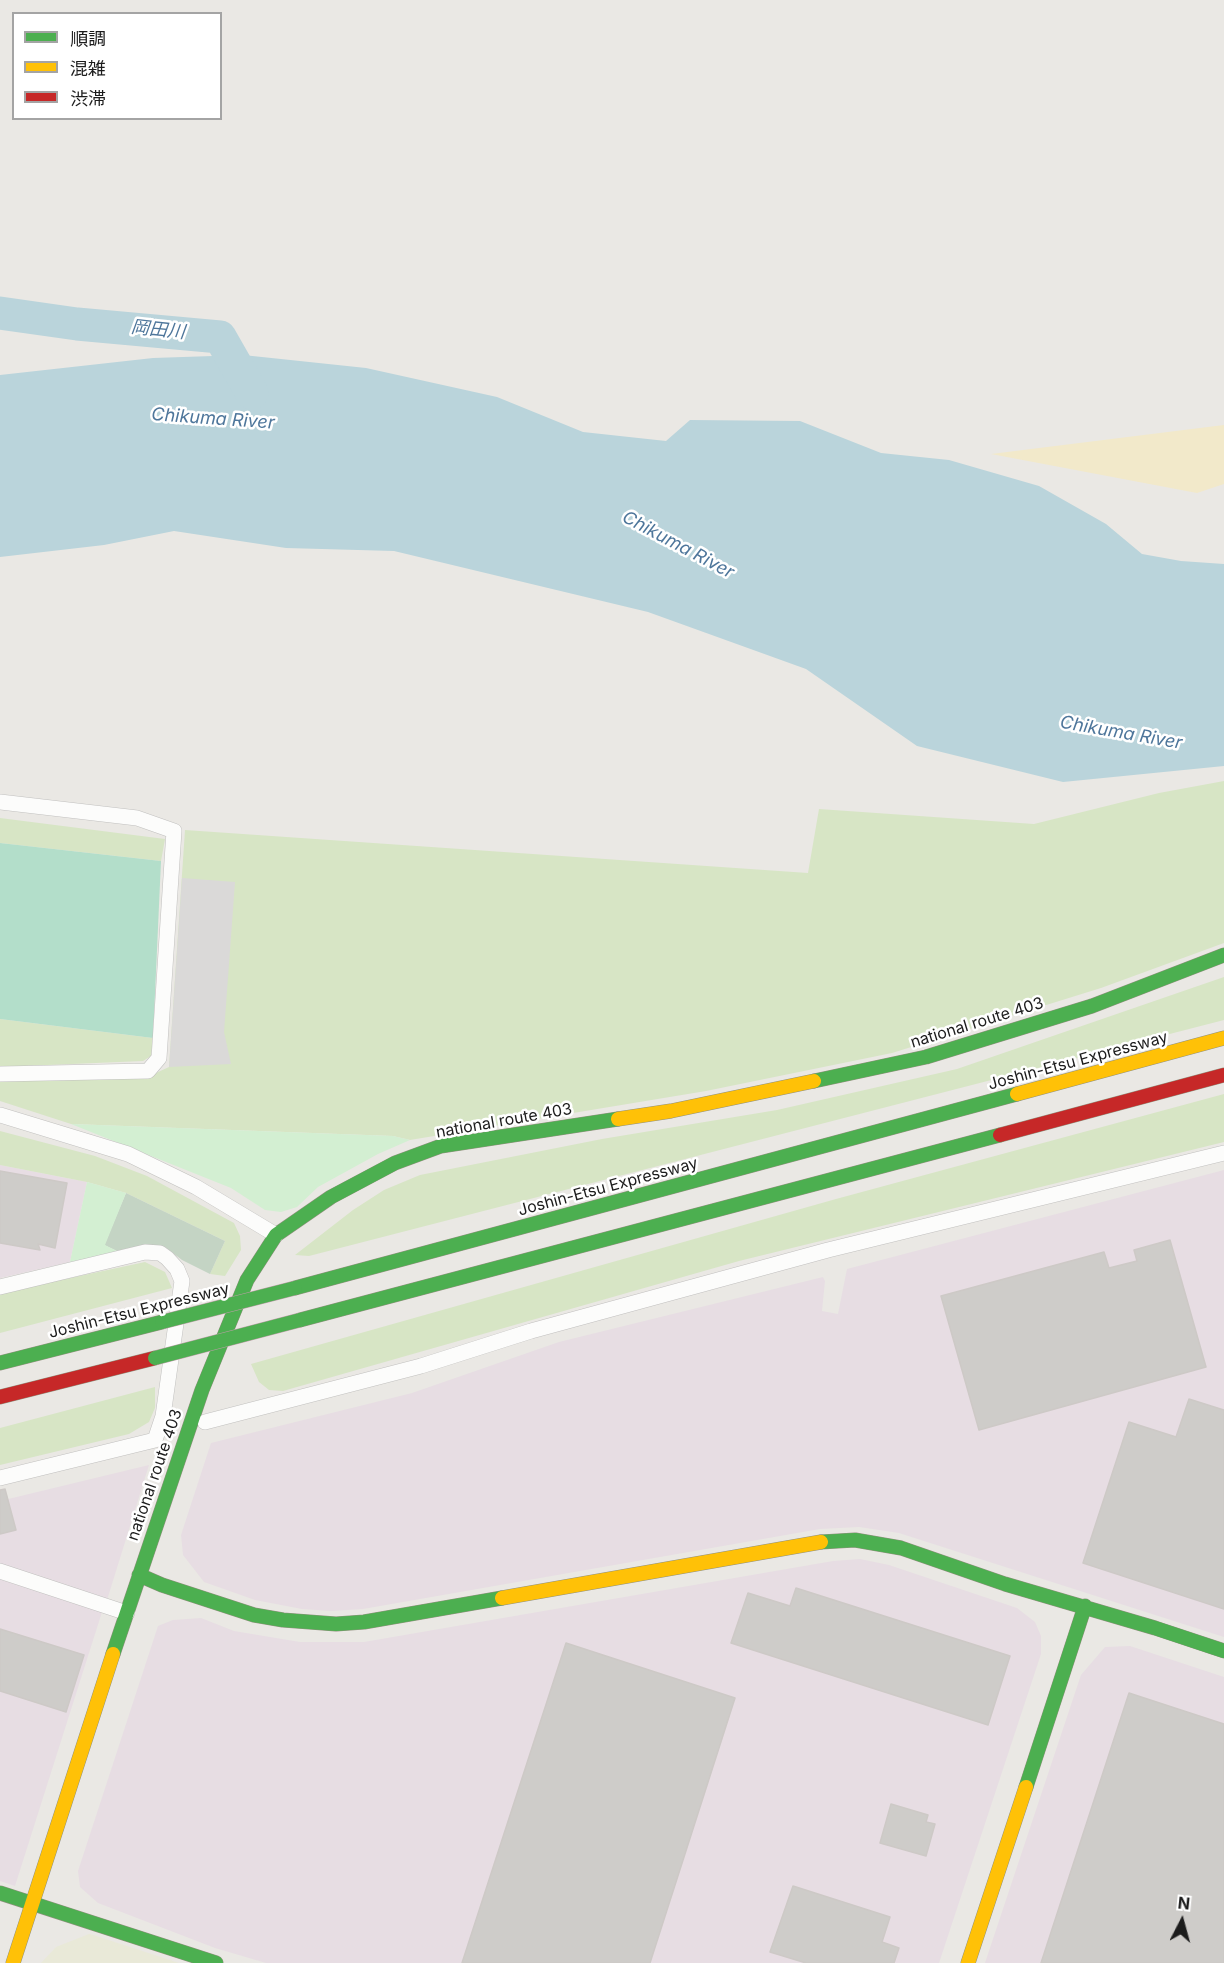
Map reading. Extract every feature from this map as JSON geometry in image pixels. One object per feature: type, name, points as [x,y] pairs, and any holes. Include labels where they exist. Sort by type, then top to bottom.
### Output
[{"type":"main road","name":"national route 403","points":[[13,1963],[191,1419],[217,1349],[247,1280],[276,1235],[331,1197],[395,1164],[441,1146],[671,1110],[926,1057],[1092,1006],[1224,955]]},
{"type":"main road","name":"Joshin-Etsu Expressway","points":[[0,1363],[295,1288],[1224,1038]]},
{"type":"main road","points":[[0,1397],[300,1320],[1224,1075]]},
{"type":"main road","points":[[139,1575],[162,1585],[254,1615],[283,1620],[336,1624],[387,1618],[828,1541],[855,1540],[901,1548],[1005,1584],[1085,1606],[1224,1651]]},
{"type":"main road","points":[[968,1963],[1085,1606]]},
{"type":"main road","points":[[0,1893],[216,1963]]},
{"type":"street","points":[[0,802],[138,818],[174,831],[159,1058],[148,1071],[0,1074]]},
{"type":"street","points":[[0,1115],[128,1154],[196,1187],[276,1235]]},
{"type":"street","points":[[205,1422],[421,1366],[531,1331],[828,1250],[1224,1153]]},
{"type":"street","points":[[0,1287],[145,1252],[160,1253],[167,1258],[177,1269],[182,1281],[163,1416],[154,1440],[0,1478]]},
{"type":"street","points":[[0,1571],[127,1613]]},
{"type":"shaded area","points":[[182,878],[235,882],[224,1032],[231,1064],[169,1067]]},
{"type":"shaded area","points":[[0,1165],[87,1182],[70,1262],[0,1278]]},
{"type":"shaded area","points":[[1224,1170],[1224,1637],[899,1533],[859,1527],[820,1529],[363,1609],[331,1611],[302,1609],[255,1600],[204,1582],[183,1555],[181,1535],[211,1443],[412,1393],[559,1342],[823,1277],[825,1281],[822,1311],[838,1314],[847,1269]]},
{"type":"shaded area","points":[[149,1465],[107,1600],[0,1564],[0,1501]]},
{"type":"shaded area","points":[[860,1559],[889,1565],[1017,1608],[1035,1622],[1041,1636],[1041,1654],[939,1963],[266,1963],[215,1948],[98,1903],[80,1887],[78,1871],[158,1626],[173,1620],[201,1618],[234,1631],[300,1642],[364,1642],[833,1561]]},
{"type":"shaded area","points":[[0,1579],[102,1612],[15,1886],[0,1881]]},
{"type":"shaded area","points":[[1130,1646],[1224,1677],[1224,1963],[985,1963],[1081,1675],[1105,1647]]},
{"type":"green space","points":[[1224,781],[1224,943],[1101,988],[892,1053],[706,1091],[410,1140],[393,1136],[71,1124],[0,1101],[0,1078],[145,1078],[169,1067],[185,830],[808,873],[819,809],[1034,824],[1159,793]]},
{"type":"green space","points":[[0,818],[165,839],[161,861],[0,843]]},
{"type":"green space","points":[[0,843],[161,861],[153,1038],[0,1019]]},
{"type":"green space","points":[[1224,977],[1224,1020],[309,1256],[295,1255],[353,1210],[384,1190],[420,1175],[602,1139],[777,1110],[957,1069]]},
{"type":"green space","points":[[0,1019],[153,1038],[151,1056],[143,1061],[0,1067]]},
{"type":"green space","points":[[1224,1094],[1224,1142],[739,1261],[283,1391],[269,1390],[259,1382],[251,1364],[836,1199]]},
{"type":"green space","points":[[71,1124],[393,1136],[410,1140],[378,1154],[318,1187],[297,1207],[281,1212],[265,1210],[231,1188]]},
{"type":"green space","points":[[0,1131],[95,1156],[147,1176],[234,1223],[240,1236],[241,1250],[225,1276],[210,1274],[225,1241],[126,1193],[87,1182],[0,1165]]},
{"type":"green space","points":[[87,1182],[126,1193],[105,1245],[117,1251],[70,1262]]},
{"type":"green space","points":[[126,1193],[225,1241],[210,1274],[182,1260],[165,1247],[138,1246],[117,1251],[104,1245]]},
{"type":"green space","points":[[145,1262],[165,1272],[172,1288],[0,1333],[0,1293]]},
{"type":"green space","points":[[155,1387],[155,1408],[149,1422],[129,1434],[0,1465],[0,1428]]},
{"type":"green space","points":[[89,1934],[179,1963],[41,1963],[56,1947]]},
{"type":"sand","points":[[1224,425],[1224,484],[1197,493],[991,454]]},
{"type":"water","name":"Chikuma River","points":[[243,355],[366,368],[497,397],[583,432],[666,441],[690,420],[800,421],[881,453],[949,460],[1039,486],[1106,524],[1142,554],[1181,561],[1224,564],[1224,766],[1063,782],[917,746],[806,669],[648,612],[394,551],[286,548],[174,531],[104,545],[0,557],[0,375],[153,358]]},
{"type":"building","points":[[0,1171],[67,1183],[55,1248],[38,1244],[40,1250],[0,1243]]},
{"type":"building","points":[[1170,1240],[1206,1367],[979,1430],[941,1296],[1104,1252],[1109,1268],[1137,1261],[1134,1250]]},
{"type":"building","points":[[1189,1399],[1224,1410],[1224,1609],[1083,1563],[1129,1422],[1176,1437]]},
{"type":"building","points":[[5,1489],[16,1530],[0,1534],[0,1490]]},
{"type":"building","points":[[796,1588],[1010,1656],[988,1725],[731,1643],[748,1593],[790,1606]]},
{"type":"building","points":[[0,1629],[84,1655],[66,1712],[0,1691]]},
{"type":"building","points":[[566,1643],[735,1698],[650,1963],[462,1963]]},
{"type":"building","points":[[1129,1693],[1224,1724],[1224,1963],[1041,1963]]},
{"type":"building","points":[[891,1804],[928,1815],[926,1822],[935,1824],[926,1856],[880,1843]]},
{"type":"building","points":[[793,1886],[890,1917],[882,1942],[899,1948],[894,1963],[806,1963],[770,1952]]},
{"type":"waterway","name":"岡田川","points":[[0,313],[77,324],[220,337],[252,393]]},
{"type":"traffic: fast","points":[[814,1081],[926,1057],[1092,1006],[1224,955]]},
{"type":"traffic: fast","points":[[295,1288],[1017,1094]]},
{"type":"traffic: fast","points":[[113,1654],[202,1390],[247,1280],[276,1235],[331,1197],[395,1163],[441,1146],[618,1119]]},
{"type":"traffic: fast","points":[[300,1320],[1000,1135]]},
{"type":"traffic: fast","points":[[162,1322],[295,1288]]},
{"type":"traffic: fast","points":[[155,1358],[300,1320]]},
{"type":"traffic: fast","points":[[0,1363],[162,1322]]},
{"type":"traffic: fast","points":[[821,1542],[855,1540],[901,1548],[1005,1584],[1155,1628],[1224,1651]]},
{"type":"traffic: fast","points":[[139,1575],[162,1585],[254,1615],[283,1620],[336,1624],[364,1622],[502,1598]]},
{"type":"traffic: fast","points":[[1026,1787],[1085,1606]]},
{"type":"traffic: fast","points":[[0,1893],[216,1963]]},
{"type":"traffic: slow","points":[[1017,1094],[1224,1038]]},
{"type":"traffic: slow","points":[[618,1119],[671,1111],[814,1081]]},
{"type":"traffic: slow","points":[[502,1598],[821,1542]]},
{"type":"traffic: slow","points":[[13,1963],[113,1654]]},
{"type":"traffic: slow","points":[[968,1963],[1026,1787]]},
{"type":"traffic: jam","points":[[1000,1135],[1224,1075]]},
{"type":"traffic: jam","points":[[0,1397],[155,1358]]}]
